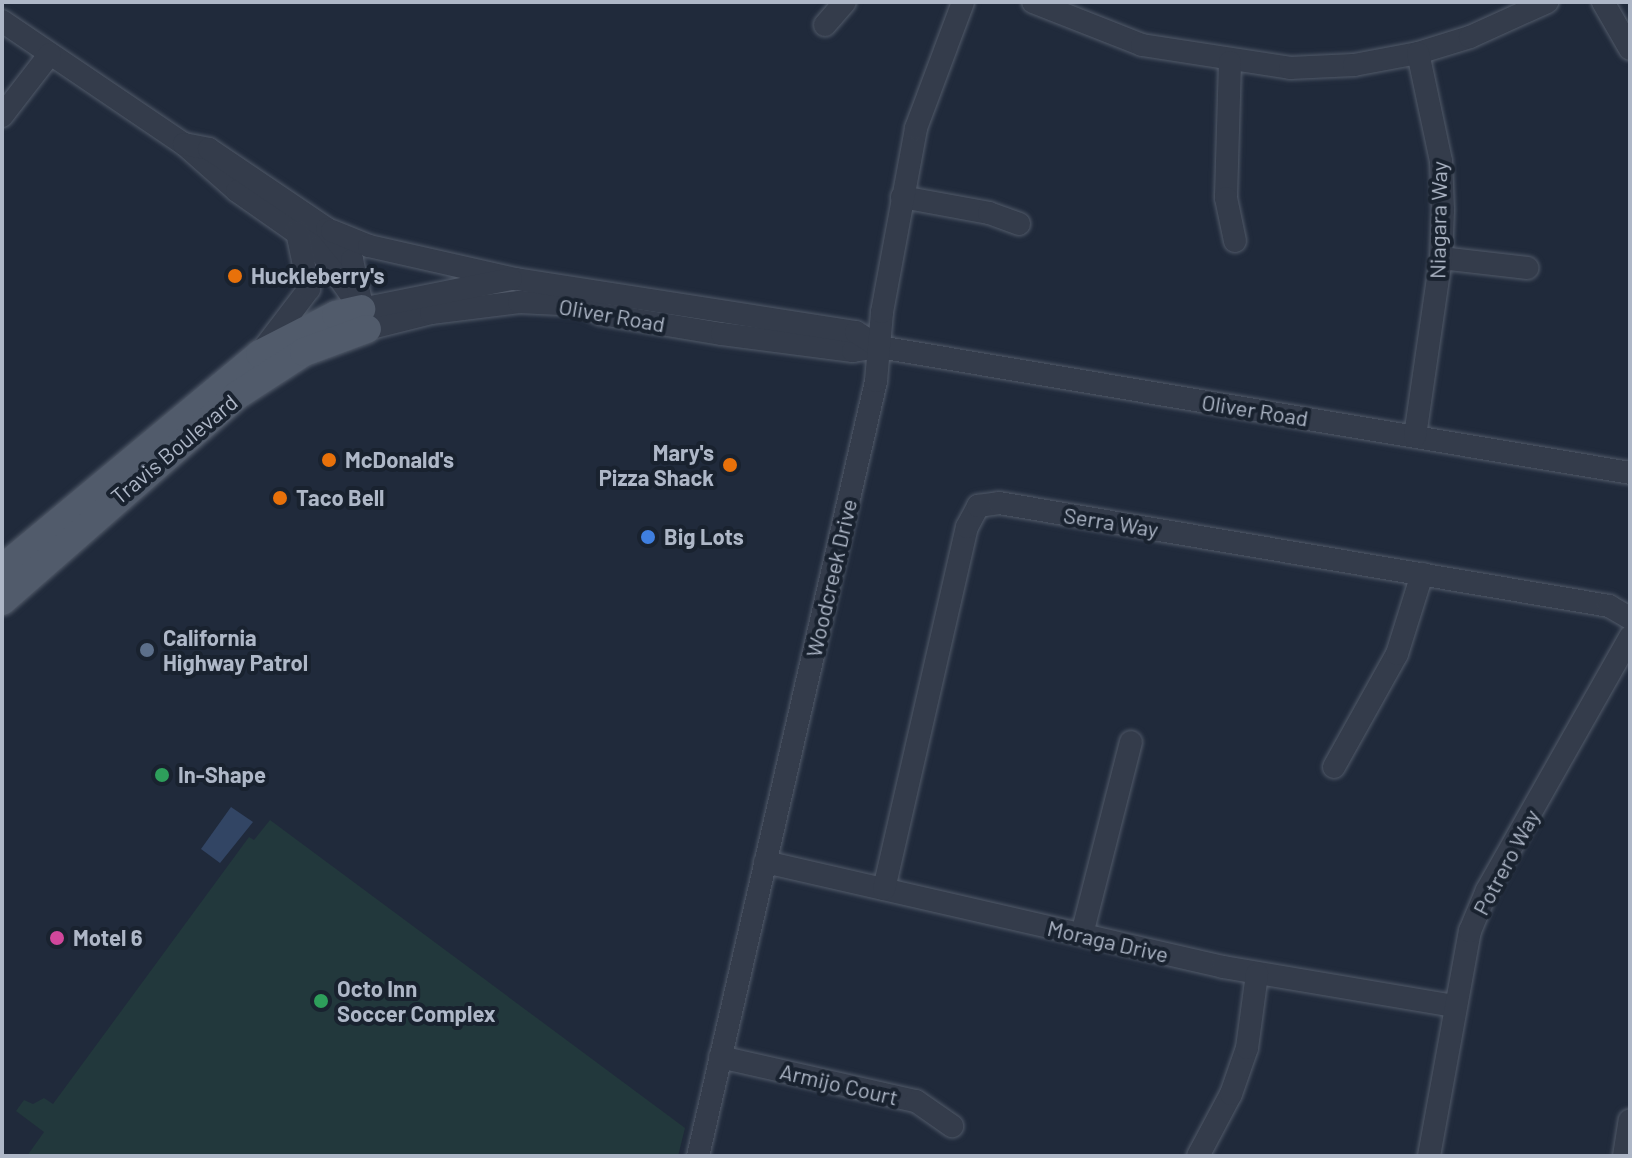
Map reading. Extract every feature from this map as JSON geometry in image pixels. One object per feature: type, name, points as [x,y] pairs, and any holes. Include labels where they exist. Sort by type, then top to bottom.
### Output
[{"type":"main road","name":"Travis Boulevard","points":[[2,569],[260,354],[296,333],[364,319]]},
{"type":"main road","name":"Travis Boulevard","points":[[2,601],[236,396],[304,352],[364,319]]},
{"type":"street","points":[[825,25],[845,2]]},
{"type":"street","name":"Woodcreek Drive","points":[[698,1156],[852,489],[916,128],[963,2]]},
{"type":"street","points":[[1033,2],[1142,45],[1230,62],[1316,67],[1418,53],[1470,37],[1547,2]]},
{"type":"street","points":[[1603,2],[1630,49]]},
{"type":"street","name":"Oliver Road","points":[[2,21],[184,144],[317,247],[364,319]]},
{"type":"street","name":"Niagara Way","points":[[1415,436],[1441,258],[1441,161],[1418,53]]},
{"type":"street","points":[[2,116],[50,54]]},
{"type":"street","points":[[1230,62],[1225,184],[1235,241]]},
{"type":"street","name":"Oliver Road","points":[[184,144],[209,149],[327,229],[369,246],[516,279],[856,332],[879,347]]},
{"type":"street","points":[[902,197],[989,213],[1019,224]]},
{"type":"street","name":"Oliver Road","points":[[327,229],[352,260],[361,284],[364,319]]},
{"type":"street","points":[[260,354],[309,289],[297,232]]},
{"type":"street","points":[[1441,258],[1527,268]]},
{"type":"street","name":"Oliver Road","points":[[364,319],[516,279]]},
{"type":"street","name":"Oliver Road","points":[[364,319],[519,302],[581,305],[610,315],[853,351],[879,347],[1630,473]]},
{"type":"street","name":"Serra Way","points":[[884,889],[967,527],[978,506],[999,503],[1609,606],[1630,618]]},
{"type":"street","points":[[1334,767],[1397,654],[1422,574]]},
{"type":"street","name":"Potrero Way","points":[[1429,1156],[1453,1006],[1470,931],[1487,890],[1630,637]]},
{"type":"street","points":[[1082,934],[1131,742]]},
{"type":"street","name":"Moraga Drive","points":[[765,862],[1257,974],[1453,1006]]},
{"type":"street","points":[[1198,1156],[1231,1094],[1247,1048],[1257,974]]},
{"type":"street","name":"Armijo Court","points":[[720,1057],[916,1101],[952,1126]]},
{"type":"street","points":[[1624,1156],[1630,1120]]},
{"type":"green space","name":"Octo Inn Soccer Complex","points":[[270,820],[685,1128],[678,1156],[27,1156],[44,1132],[16,1111],[24,1100],[33,1104],[44,1098],[53,1104],[249,837],[254,840]]},
{"type":"water","points":[[231,807],[253,822],[220,863],[201,849]]},
{"type":"place","name":"Huckleberry's","points":[[235,276]]},
{"type":"place","name":"McDonald's","points":[[329,460]]},
{"type":"place","name":"Mary's Pizza Shack","points":[[730,465]]},
{"type":"place","name":"Taco Bell","points":[[280,498]]},
{"type":"place","name":"Big Lots","points":[[648,537]]},
{"type":"place","name":"California Highway Patrol","points":[[147,650]]},
{"type":"place","name":"In-Shape","points":[[162,775]]},
{"type":"place","name":"Motel 6","points":[[57,938]]},
{"type":"place","name":"Octo Inn Soccer Complex","points":[[321,1001]]}]
